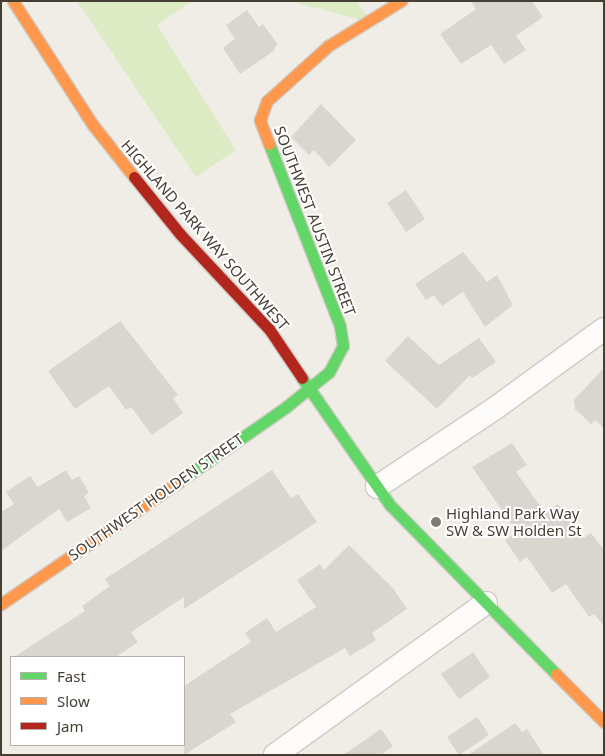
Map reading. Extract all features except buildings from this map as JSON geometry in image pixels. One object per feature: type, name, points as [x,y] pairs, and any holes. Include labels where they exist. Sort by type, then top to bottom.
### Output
[{"type":"street","name":"HIGHLAND PARK WAY SOUTHWEST","points":[[13,1],[93,125],[180,234],[269,329],[377,487],[410,528],[604,722]]},
{"type":"street","name":"SOUTHWEST AUSTIN STREET","points":[[311,389],[329,372],[343,346],[340,326],[260,120],[267,101],[328,46],[401,1]]},
{"type":"street","points":[[377,487],[497,407],[604,329]]},
{"type":"street","name":"SOUTHWEST HOLDEN STREET","points":[[1,604],[311,389]]},
{"type":"street","points":[[275,755],[486,603]]},
{"type":"green space","points":[[77,1],[192,1],[157,25],[236,150],[196,177]]},
{"type":"green space","points":[[289,1],[356,1],[373,23]]},
{"type":"traffic: fast","points":[[177,483],[286,407],[329,372],[343,346],[340,326],[269,144]]},
{"type":"traffic: fast","points":[[302,378],[390,505],[556,674]]},
{"type":"traffic: slow","points":[[13,1],[93,125],[134,177]]},
{"type":"traffic: slow","points":[[269,144],[260,120],[267,101],[328,46],[401,1]]},
{"type":"traffic: slow","points":[[1,604],[177,483]]},
{"type":"traffic: slow","points":[[556,674],[604,722]]},
{"type":"traffic: jam","points":[[134,177],[180,234],[269,329],[302,378]]},
{"type":"place","name":"Highland Park Way SW & SW Holden St","points":[[436,522]]}]
